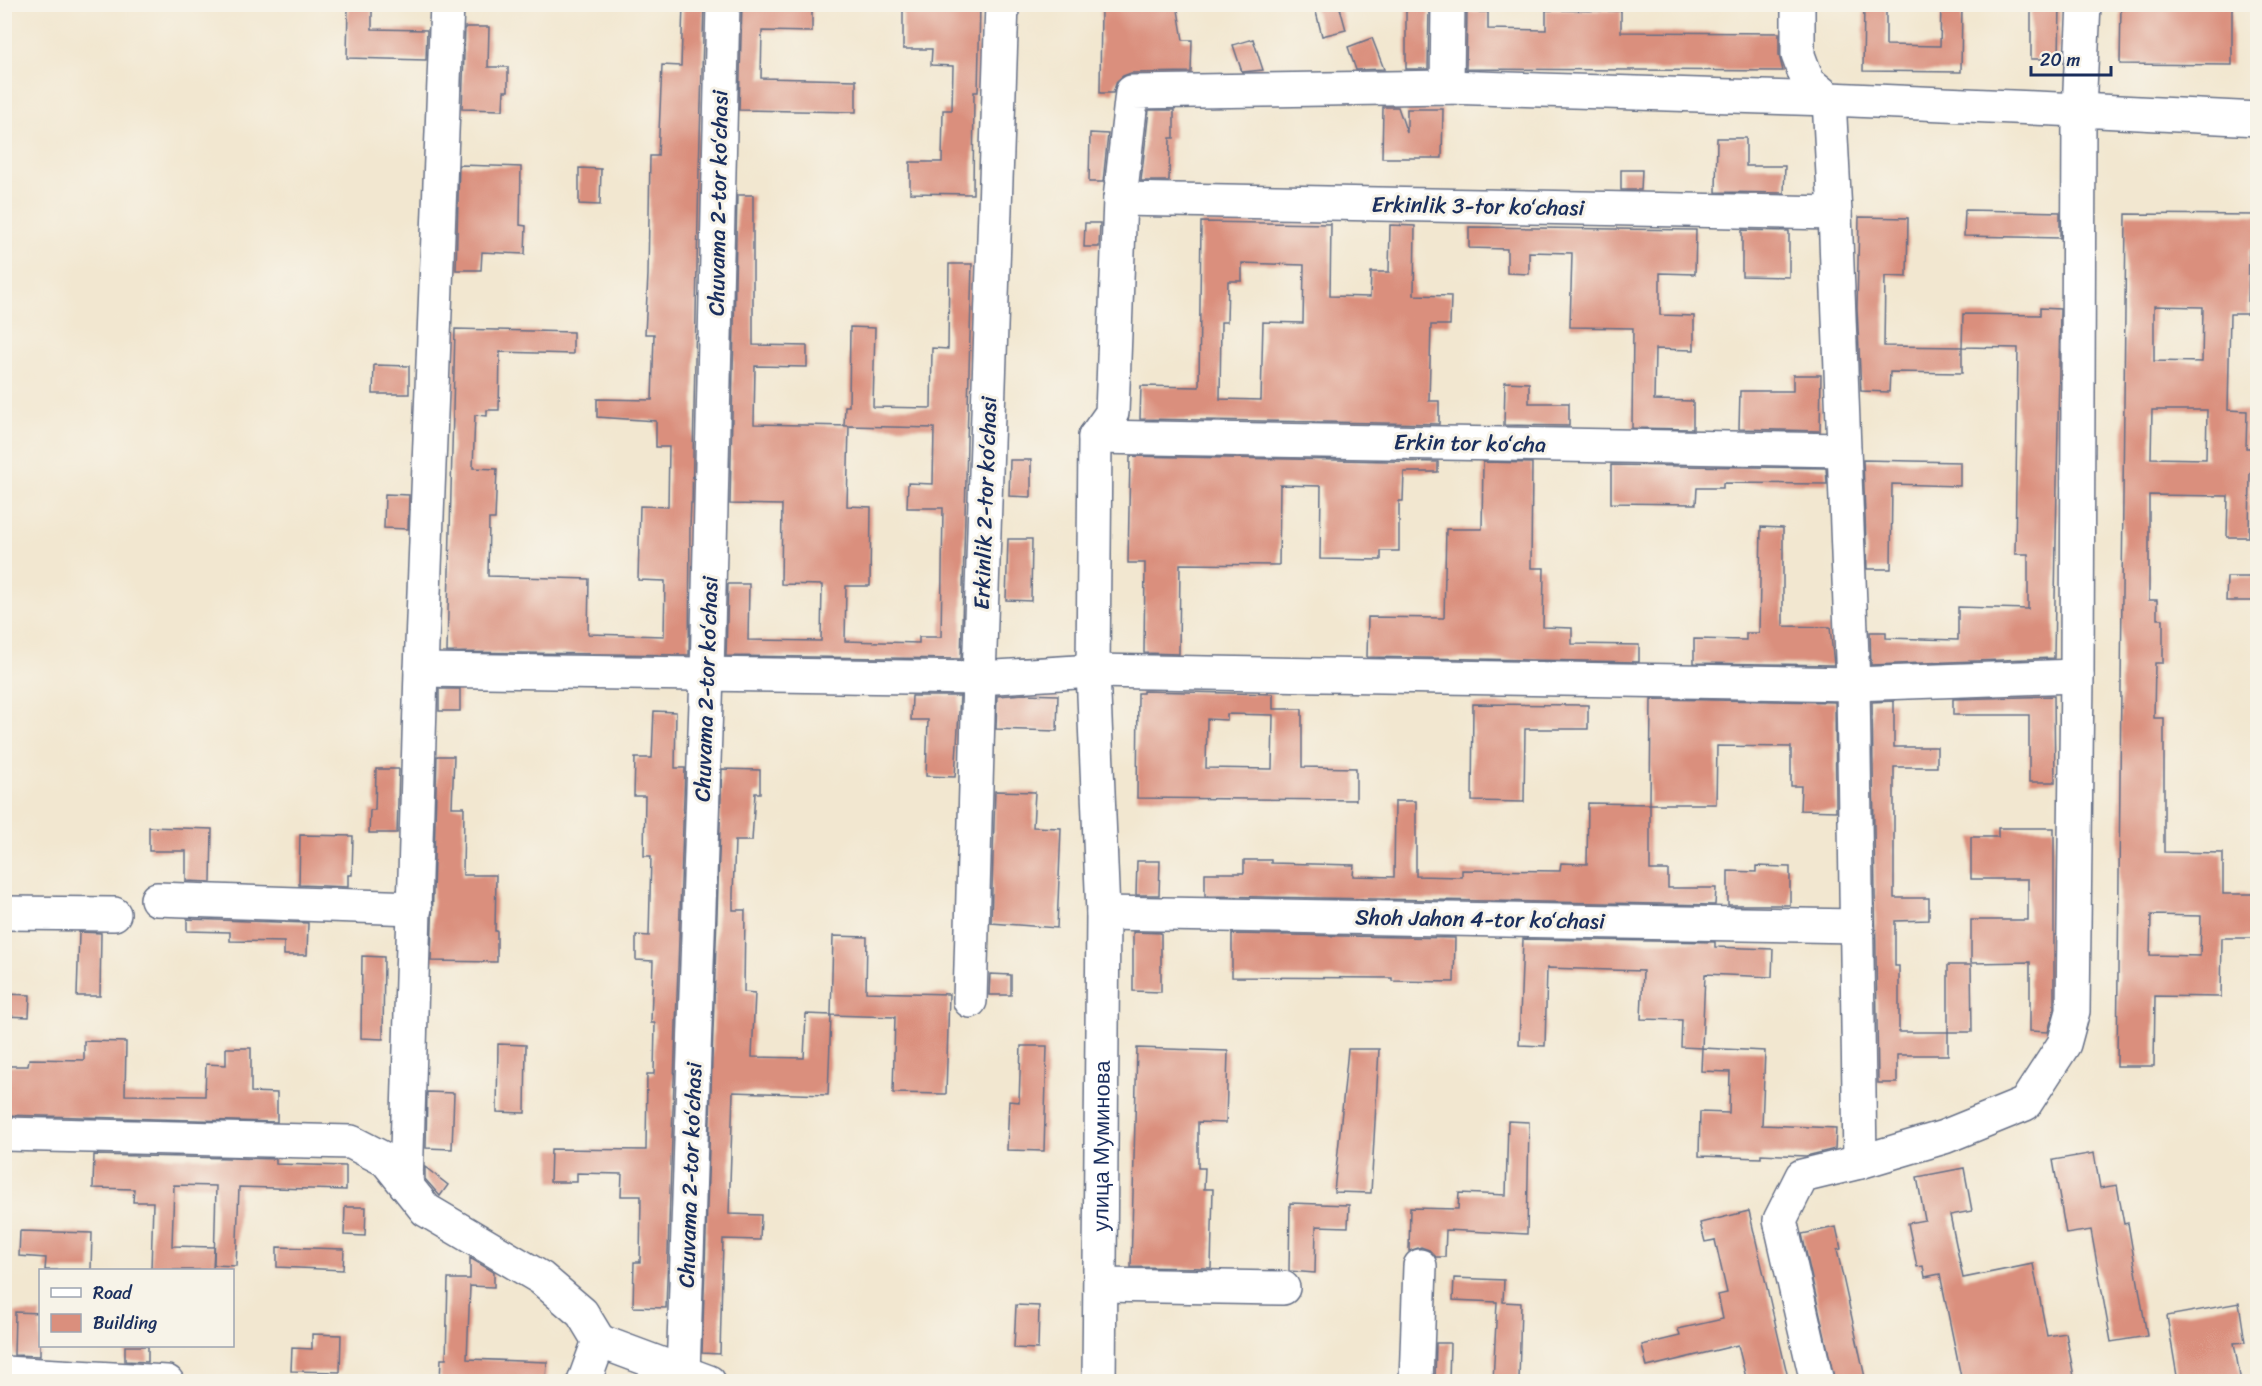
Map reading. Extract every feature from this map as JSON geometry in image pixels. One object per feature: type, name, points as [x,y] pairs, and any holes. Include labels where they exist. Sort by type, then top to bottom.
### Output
[{"type":"street","points":[[406,1185],[421,670],[447,4]]},
{"type":"street","name":"Chuvama 2-tor koʻchasi","points":[[696,1377],[707,674],[723,4]]},
{"type":"street","name":"Erkinlik 2-tor koʻchasi","points":[[970,1001],[1002,4]]},
{"type":"street","points":[[1447,87],[1448,4]]},
{"type":"street","points":[[1798,4],[1798,55],[1808,82],[1829,99],[1853,684],[1860,1162]]},
{"type":"street","points":[[1816,1382],[1780,1220],[1802,1176],[1860,1162],[1944,1137],[2025,1104],[2064,1044],[2073,1011],[2079,110],[2084,4]]},
{"type":"street","points":[[1095,437],[1112,413],[1120,199],[1132,92],[1447,87],[1829,99],[2258,119]]},
{"type":"street","name":"Erkinlik 3-tor koʻchasi","points":[[1120,199],[1835,213]]},
{"type":"street","name":"Erkin tor koʻcha","points":[[1095,437],[1845,450]]},
{"type":"street","name":"улица Муминова","points":[[1095,437],[1093,671],[1103,913],[1099,1382]]},
{"type":"street","points":[[421,670],[979,678],[1093,671],[1853,684],[2077,675]]},
{"type":"street","points":[[157,899],[415,909]]},
{"type":"street","points":[[4,913],[114,914]]},
{"type":"street","name":"Shoh Jahon 4-tor koʻchasi","points":[[1103,913],[1857,926]]},
{"type":"street","points":[[4,1134],[351,1142],[386,1160],[426,1210],[541,1278],[582,1313],[599,1341],[696,1377]]},
{"type":"street","points":[[1416,1382],[1420,1266]]},
{"type":"street","points":[[1101,1285],[1282,1288]]},
{"type":"street","points":[[584,1382],[599,1341]]},
{"type":"street","points":[[4,1373],[167,1382]]},
{"type":"building","points":[[348,4],[372,4],[372,29],[427,30],[426,60],[347,58]]},
{"type":"building","points":[[683,4],[704,4],[690,527],[689,655],[447,652],[455,329],[573,332],[573,354],[500,352],[499,410],[487,410],[487,416],[475,415],[473,468],[497,469],[495,519],[489,519],[488,576],[589,579],[588,634],[664,636],[665,581],[638,580],[640,506],[668,507],[669,447],[656,447],[656,421],[597,417],[597,399],[652,400],[654,334],[645,334],[650,156],[658,156],[662,65],[681,66]]},
{"type":"building","points":[[742,4],[812,4],[812,32],[762,31],[761,78],[856,80],[856,112],[739,110]]},
{"type":"building","points":[[956,4],[980,4],[978,92],[974,92],[973,194],[910,193],[910,162],[942,162],[943,110],[952,110],[953,66],[931,65],[932,49],[903,49],[903,10],[956,11]]},
{"type":"building","points":[[1101,4],[1177,4],[1183,40],[1192,40],[1191,72],[1131,73],[1117,81],[1113,93],[1100,93]]},
{"type":"building","points":[[1314,4],[1339,4],[1346,30],[1322,36]]},
{"type":"building","points":[[1406,4],[1429,4],[1428,69],[1406,69]]},
{"type":"building","points":[[1864,4],[1886,4],[1886,45],[1940,46],[1941,4],[1962,4],[1961,72],[1863,71]]},
{"type":"building","points":[[2031,4],[2060,4],[2059,59],[2031,59]]},
{"type":"building","points":[[2121,4],[2232,4],[2232,65],[2120,64]]},
{"type":"building","points":[[1546,10],[1621,11],[1621,32],[1779,33],[1779,55],[1783,71],[1466,69],[1467,12],[1488,12],[1488,29],[1546,30]]},
{"type":"building","points":[[465,27],[489,27],[488,67],[508,67],[508,91],[504,91],[503,110],[462,109]]},
{"type":"building","points":[[1372,38],[1384,69],[1356,70],[1348,47]]},
{"type":"building","points":[[1253,39],[1263,70],[1242,72],[1233,45]]},
{"type":"building","points":[[1383,107],[1398,107],[1407,133],[1407,109],[1443,109],[1442,158],[1382,158]]},
{"type":"building","points":[[1149,110],[1174,110],[1174,138],[1170,138],[1169,181],[1141,181]]},
{"type":"building","points":[[1090,133],[1108,134],[1103,182],[1089,182]]},
{"type":"building","points":[[1717,138],[1746,138],[1746,166],[1785,166],[1784,193],[1716,192]]},
{"type":"building","points":[[459,165],[521,167],[520,225],[526,226],[525,254],[482,252],[481,270],[456,270]]},
{"type":"building","points":[[579,168],[601,169],[600,205],[579,204]]},
{"type":"building","points":[[1621,170],[1642,170],[1641,190],[1621,190]]},
{"type":"building","points":[[737,195],[753,195],[753,345],[807,346],[807,367],[755,366],[754,424],[844,426],[845,406],[849,406],[850,327],[875,328],[873,407],[931,408],[932,348],[948,349],[949,264],[972,264],[961,659],[726,656],[728,584],[749,584],[748,640],[821,641],[822,585],[781,584],[782,505],[730,504]],"holes":[[[849,426],[934,428],[933,484],[908,483],[907,508],[943,508],[941,637],[919,637],[919,643],[845,641],[846,586],[870,586],[871,507],[847,506]]]},
{"type":"building","points":[[1965,210],[2060,212],[2060,238],[1964,236]]},
{"type":"building","points":[[2126,214],[2258,215],[2258,250],[2249,250],[2248,314],[2230,314],[2228,410],[2247,411],[2246,448],[2258,448],[2258,473],[2250,473],[2249,537],[2227,537],[2228,496],[2149,495],[2149,600],[2157,600],[2157,619],[2163,619],[2163,663],[2155,663],[2154,718],[2164,718],[2164,852],[2223,853],[2223,894],[2258,894],[2258,938],[2222,938],[2221,997],[2155,996],[2154,1066],[2117,1066]],"holes":[[[2154,306],[2203,307],[2202,362],[2154,361]],[[2152,410],[2207,410],[2206,459],[2151,458]],[[2151,915],[2201,916],[2200,956],[2150,955]]]},
{"type":"building","points":[[1859,217],[1908,218],[1907,277],[1885,276],[1884,346],[1962,347],[1962,373],[1890,372],[1889,392],[1861,391],[1857,308]]},
{"type":"building","points":[[1201,222],[1331,224],[1330,296],[1370,297],[1371,272],[1389,272],[1390,225],[1415,226],[1414,295],[1451,296],[1450,325],[1431,325],[1429,401],[1439,401],[1439,424],[1140,419],[1141,386],[1199,387]],"holes":[[[1242,263],[1304,265],[1303,323],[1263,322],[1261,400],[1220,399],[1221,322],[1227,322],[1228,281],[1242,281]]]},
{"type":"building","points":[[1085,223],[1100,223],[1099,247],[1084,247]]},
{"type":"building","points":[[1469,227],[1696,230],[1695,274],[1660,273],[1660,315],[1694,316],[1694,350],[1655,349],[1654,400],[1693,401],[1693,429],[1632,428],[1633,328],[1570,327],[1572,253],[1529,252],[1529,274],[1507,273],[1507,249],[1469,248]]},
{"type":"building","points":[[1742,230],[1789,231],[1789,277],[1742,276]]},
{"type":"building","points":[[2040,308],[2060,309],[2054,658],[1871,665],[1870,632],[1886,632],[1886,638],[1958,640],[1958,607],[2028,609],[2028,554],[2015,554],[2018,348],[1962,347],[1963,314],[2040,315]]},
{"type":"building","points":[[374,365],[409,366],[409,394],[373,394]]},
{"type":"building","points":[[1793,375],[1821,375],[1820,431],[1739,429],[1740,391],[1793,391]]},
{"type":"building","points":[[1505,382],[1529,383],[1529,403],[1569,403],[1569,426],[1504,425]]},
{"type":"building","points":[[1130,456],[1438,462],[1438,472],[1404,472],[1403,501],[1399,501],[1399,551],[1381,551],[1381,560],[1320,559],[1321,486],[1280,485],[1279,565],[1180,564],[1179,654],[1144,653],[1145,563],[1128,563]]},
{"type":"building","points":[[1010,460],[1031,460],[1031,497],[1009,496]]},
{"type":"building","points":[[1863,460],[1960,462],[1960,486],[1892,484],[1891,569],[1867,569]]},
{"type":"building","points":[[1483,462],[1532,463],[1531,568],[1544,568],[1543,627],[1572,628],[1572,644],[1639,645],[1639,662],[1367,657],[1368,617],[1444,618],[1446,529],[1482,529]]},
{"type":"building","points":[[1611,465],[1826,468],[1827,484],[1723,483],[1723,488],[1697,488],[1696,504],[1611,503]]},
{"type":"building","points":[[385,494],[409,495],[408,529],[384,528]]},
{"type":"building","points":[[1761,527],[1783,528],[1783,626],[1830,627],[1834,665],[1694,663],[1694,639],[1746,640],[1746,633],[1759,633]]},
{"type":"building","points":[[1008,539],[1032,539],[1031,601],[1006,600]]},
{"type":"building","points":[[2227,577],[2258,577],[2258,601],[2226,601]]},
{"type":"building","points":[[439,689],[460,689],[460,711],[439,711]]},
{"type":"building","points":[[1143,691],[1273,694],[1273,709],[1302,709],[1302,767],[1356,768],[1356,800],[1137,798],[1138,693],[1143,693]],"holes":[[[1227,714],[1273,715],[1272,769],[1206,768],[1207,719],[1227,720]]]},
{"type":"building","points":[[1058,695],[1057,731],[996,729],[997,696]]},
{"type":"building","points":[[912,696],[960,696],[955,777],[926,776],[928,720],[911,720]]},
{"type":"building","points":[[2054,696],[2055,782],[2029,782],[2029,715],[1953,715],[1953,699]]},
{"type":"building","points":[[1651,699],[1835,702],[1836,811],[1800,810],[1801,786],[1791,786],[1791,747],[1717,746],[1716,804],[1650,804]]},
{"type":"building","points":[[1894,701],[1894,747],[1937,747],[1937,767],[1894,767],[1894,898],[1929,898],[1929,920],[1895,921],[1895,966],[1899,966],[1899,1032],[1948,1032],[1948,1055],[1897,1055],[1897,1083],[1878,1083],[1872,702]]},
{"type":"building","points":[[1473,704],[1588,705],[1588,729],[1525,729],[1524,802],[1472,801]]},
{"type":"building","points":[[654,711],[676,712],[675,768],[685,768],[666,1308],[633,1307],[634,1262],[640,1262],[641,1196],[621,1196],[622,1174],[577,1173],[577,1182],[550,1182],[551,1149],[646,1150],[647,1074],[654,1074],[655,1023],[651,1023],[653,961],[636,960],[636,935],[649,936],[651,856],[644,856],[645,796],[634,796],[635,758],[652,758]]},
{"type":"building","points":[[437,756],[454,756],[452,807],[464,807],[463,875],[496,875],[497,962],[431,961]]},
{"type":"building","points":[[376,769],[399,769],[397,833],[369,833],[370,810],[375,810]]},
{"type":"building","points":[[722,769],[760,770],[760,793],[755,793],[752,841],[735,841],[733,894],[733,910],[745,910],[744,992],[755,993],[752,1057],[804,1058],[806,1014],[831,1015],[828,1095],[733,1092],[729,1214],[761,1215],[760,1240],[723,1239],[720,1354],[702,1353]]},
{"type":"building","points":[[995,791],[1035,792],[1033,827],[1061,828],[1057,928],[991,923]]},
{"type":"building","points":[[1395,801],[1416,801],[1416,876],[1462,877],[1462,870],[1560,871],[1561,863],[1587,864],[1588,803],[1650,804],[1650,870],[1668,870],[1668,888],[1716,888],[1715,905],[1205,896],[1205,873],[1244,873],[1244,860],[1354,865],[1353,876],[1394,877]]},
{"type":"building","points":[[149,827],[212,829],[211,882],[186,881],[186,851],[149,851]]},
{"type":"building","points":[[1998,828],[2054,828],[2054,1010],[2048,1032],[2030,1031],[2030,962],[1971,963],[1971,920],[2028,920],[2028,879],[1971,879],[1971,837],[1998,837]]},
{"type":"building","points":[[300,835],[353,836],[352,875],[348,875],[348,887],[299,885]]},
{"type":"building","points":[[1137,861],[1160,861],[1159,895],[1136,895]]},
{"type":"building","points":[[1756,866],[1790,867],[1790,905],[1728,905],[1728,871],[1756,872]]},
{"type":"building","points":[[187,919],[308,923],[307,955],[284,955],[284,942],[230,941],[230,932],[187,931]]},
{"type":"building","points":[[79,932],[101,933],[100,996],[77,996]]},
{"type":"building","points":[[1133,932],[1161,933],[1161,992],[1133,991]]},
{"type":"building","points":[[1232,934],[1455,938],[1454,982],[1392,981],[1392,978],[1232,977]]},
{"type":"building","points":[[833,936],[867,937],[866,992],[949,994],[946,1094],[893,1093],[895,1017],[831,1015]]},
{"type":"building","points":[[1523,939],[1715,942],[1715,947],[1773,949],[1772,977],[1705,974],[1702,1048],[1681,1047],[1682,1020],[1641,1019],[1643,971],[1547,968],[1545,1046],[1519,1045]]},
{"type":"building","points":[[362,956],[384,957],[383,1039],[361,1038]]},
{"type":"building","points":[[1948,965],[1971,965],[1972,1032],[1948,1032]]},
{"type":"building","points":[[990,974],[1011,975],[1011,995],[989,995]]},
{"type":"building","points":[[4,994],[30,995],[29,1017],[4,1016]]},
{"type":"building","points":[[84,1041],[126,1042],[125,1095],[205,1096],[206,1064],[226,1065],[226,1048],[251,1048],[251,1092],[277,1093],[277,1122],[4,1115],[4,1066],[28,1066],[29,1059],[84,1060]]},
{"type":"building","points":[[498,1044],[526,1045],[525,1113],[497,1112]]},
{"type":"building","points":[[1021,1046],[1047,1046],[1044,1151],[1007,1150],[1009,1101],[1019,1102]]},
{"type":"building","points":[[1137,1048],[1228,1051],[1226,1123],[1198,1122],[1198,1168],[1205,1168],[1204,1189],[1213,1189],[1211,1268],[1131,1267]]},
{"type":"building","points":[[1702,1048],[1765,1051],[1762,1125],[1836,1128],[1835,1149],[1806,1156],[1761,1154],[1761,1158],[1699,1156],[1700,1112],[1729,1113],[1730,1072],[1701,1071]]},
{"type":"building","points":[[1348,1049],[1379,1049],[1371,1193],[1334,1192]]},
{"type":"building","points":[[427,1092],[454,1093],[452,1149],[426,1148]]},
{"type":"building","points":[[1508,1121],[1529,1122],[1527,1234],[1446,1230],[1445,1257],[1436,1257],[1429,1250],[1421,1247],[1409,1251],[1410,1208],[1458,1209],[1459,1193],[1506,1195]]},
{"type":"building","points":[[2094,1153],[2100,1188],[2117,1185],[2124,1224],[2128,1223],[2147,1336],[2111,1342],[2091,1230],[2066,1234],[2053,1160]]},
{"type":"building","points":[[94,1155],[276,1159],[276,1164],[346,1166],[346,1190],[239,1187],[236,1266],[214,1265],[216,1186],[174,1185],[172,1246],[214,1247],[213,1269],[151,1269],[153,1202],[133,1202],[134,1189],[93,1188]]},
{"type":"building","points":[[425,1167],[448,1185],[440,1196],[425,1179]]},
{"type":"building","points":[[1964,1168],[1972,1211],[1950,1215],[1963,1278],[2033,1264],[2047,1336],[2066,1333],[2075,1382],[1962,1382],[1940,1274],[1925,1277],[1923,1266],[1917,1267],[1908,1223],[1925,1220],[1917,1177]]},
{"type":"building","points":[[1290,1203],[1349,1205],[1348,1227],[1316,1226],[1315,1273],[1289,1271]]},
{"type":"building","points":[[345,1207],[366,1207],[365,1236],[344,1235]]},
{"type":"building","points":[[1749,1211],[1789,1382],[1747,1382],[1738,1345],[1647,1367],[1642,1345],[1680,1336],[1678,1329],[1723,1319],[1718,1295],[1727,1293],[1715,1240],[1705,1242],[1700,1223]]},
{"type":"building","points":[[1836,1227],[1841,1249],[1837,1250],[1866,1382],[1835,1382],[1802,1234]]},
{"type":"building","points":[[20,1231],[92,1233],[91,1269],[45,1269],[46,1258],[19,1256]]},
{"type":"building","points":[[277,1247],[344,1249],[343,1270],[277,1267]]},
{"type":"building","points":[[470,1258],[494,1272],[494,1287],[470,1286],[467,1359],[547,1362],[546,1382],[440,1381],[441,1359],[446,1359],[448,1279],[470,1279]]},
{"type":"building","points":[[1454,1278],[1504,1280],[1503,1302],[1521,1303],[1519,1382],[1493,1382],[1497,1302],[1453,1300]]},
{"type":"building","points":[[2239,1303],[2245,1342],[2234,1343],[2241,1382],[2178,1382],[2167,1316]]},
{"type":"building","points":[[1016,1305],[1039,1306],[1038,1349],[1014,1348]]},
{"type":"building","points":[[15,1312],[39,1313],[40,1356],[14,1355]]},
{"type":"building","points":[[312,1334],[341,1335],[340,1372],[291,1371],[292,1348],[312,1349]]},
{"type":"building","points":[[1436,1343],[1450,1343],[1449,1382],[1435,1382]]},
{"type":"building","points":[[125,1347],[148,1347],[148,1362],[125,1361]]}]
